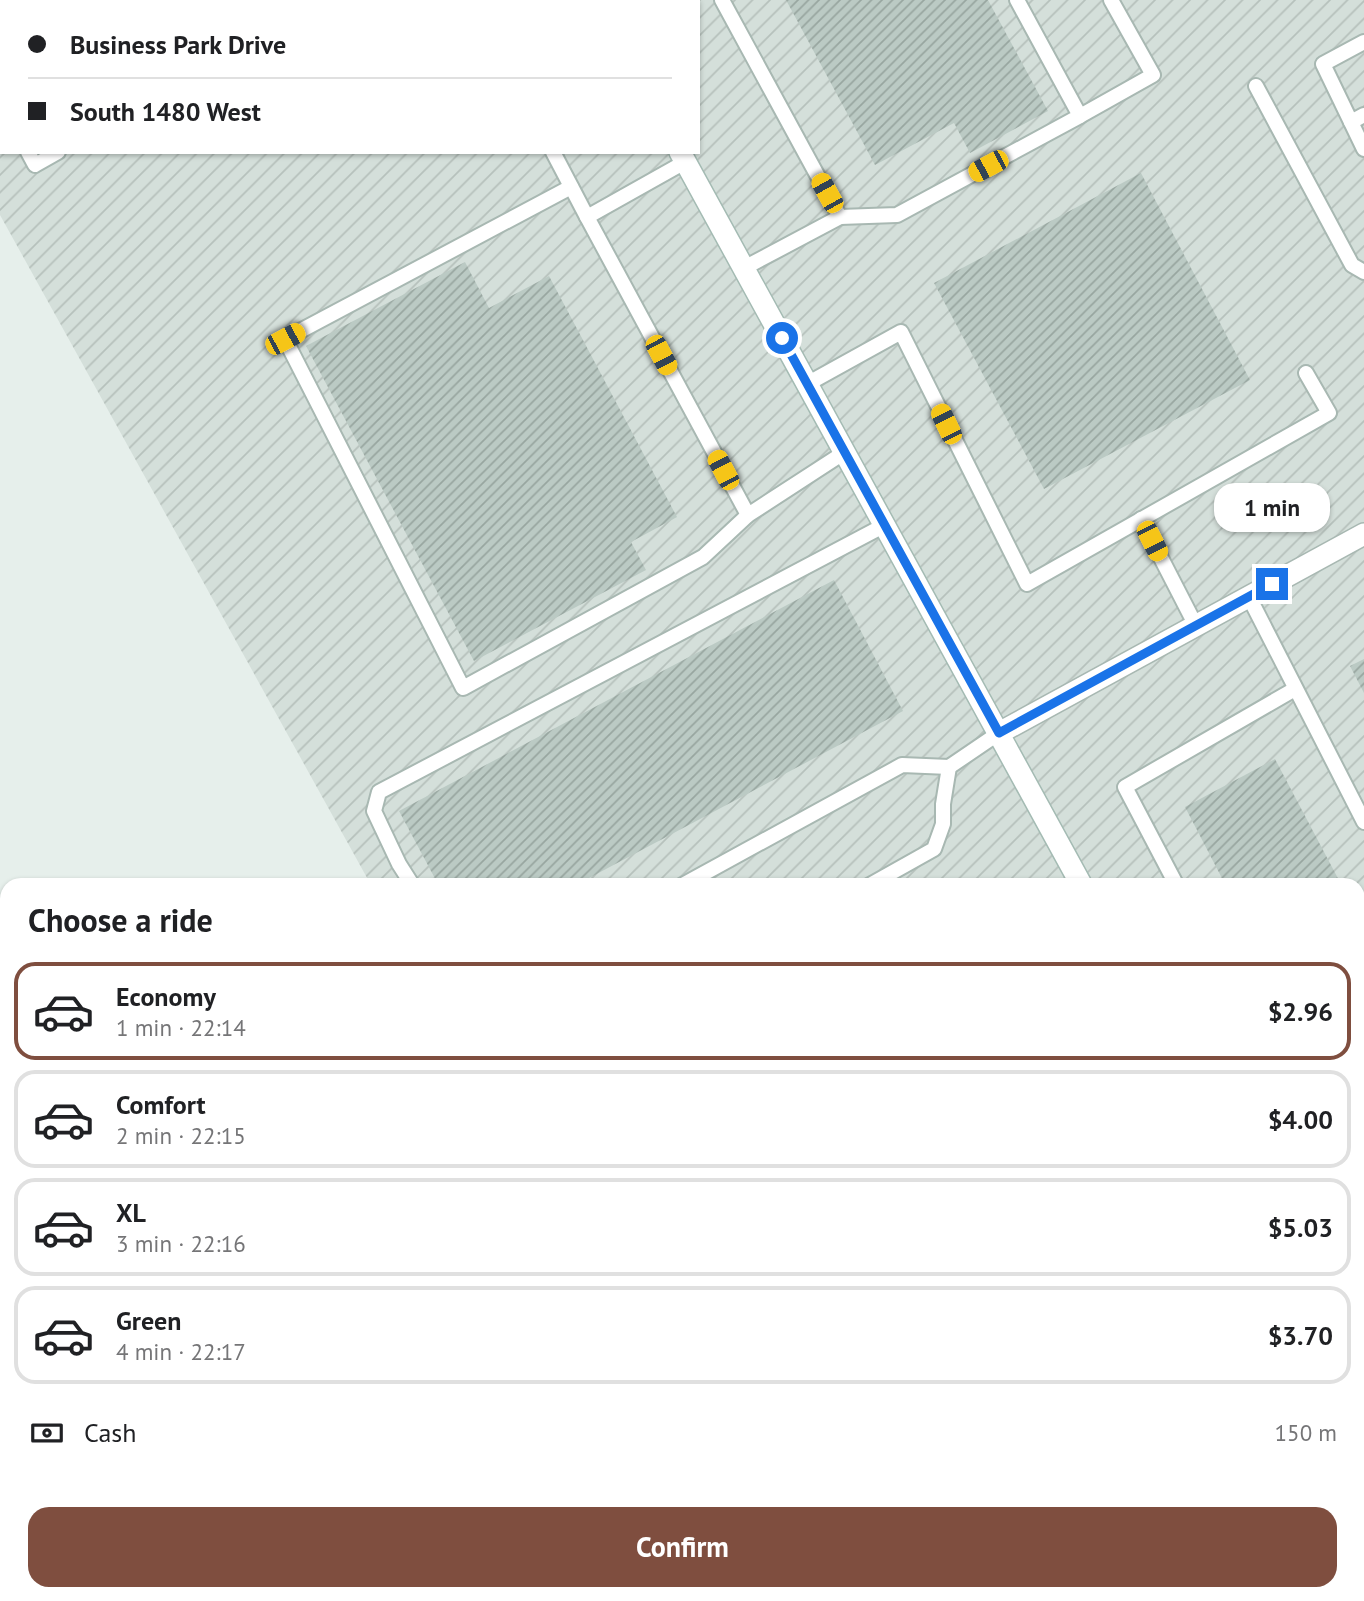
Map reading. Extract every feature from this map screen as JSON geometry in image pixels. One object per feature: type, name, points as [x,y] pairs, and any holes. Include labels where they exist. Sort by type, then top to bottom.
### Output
[{"type":"street","points":[[682,157],[1078,878]]},
{"type":"street","points":[[999,733],[1364,534]]},
{"type":"lane","points":[[722,0],[840,217]]},
{"type":"lane","points":[[1017,0],[1080,116]]},
{"type":"lane","points":[[744,268],[840,217],[897,215],[1153,75],[1111,0]]},
{"type":"lane","points":[[1364,42],[1323,64],[1357,119],[1364,149]]},
{"type":"lane","points":[[1256,86],[1352,265],[1364,272]]},
{"type":"lane","points":[[29,154],[35,165],[54,154]]},
{"type":"lane","points":[[554,154],[748,515]]},
{"type":"lane","points":[[587,217],[682,157]]},
{"type":"lane","points":[[571,187],[285,339],[463,688],[704,557],[748,515],[845,452]]},
{"type":"lane","points":[[807,384],[901,332],[1027,584],[1329,414],[1306,373]]},
{"type":"lane","points":[[1142,519],[1196,626]]},
{"type":"lane","points":[[407,878],[373,811],[379,792],[885,525]]},
{"type":"lane","points":[[1249,597],[1364,822]]},
{"type":"lane","points":[[1173,878],[1125,787],[1295,689]]},
{"type":"lane","points":[[696,878],[902,765],[950,767],[999,733]]},
{"type":"lane","points":[[882,878],[934,849],[943,824],[943,804],[950,767]]},
{"type":"shaded area","points":[[700,0],[1364,0],[1364,878],[367,878],[0,215],[0,154],[700,154]]},
{"type":"building","points":[[786,0],[988,0],[1048,111],[970,153],[954,123],[875,165]]},
{"type":"building","points":[[1141,173],[1250,380],[1044,489],[934,283]]},
{"type":"building","points":[[465,262],[489,308],[549,276],[677,517],[631,542],[646,570],[474,661],[306,346]]},
{"type":"building","points":[[834,580],[903,711],[589,878],[435,878],[399,811]]},
{"type":"building","points":[[1364,659],[1364,693],[1350,666]]},
{"type":"building","points":[[1275,759],[1338,878],[1222,878],[1185,807]]},
{"type":"route","points":[[782,338],[999,733],[1272,584]]}]
